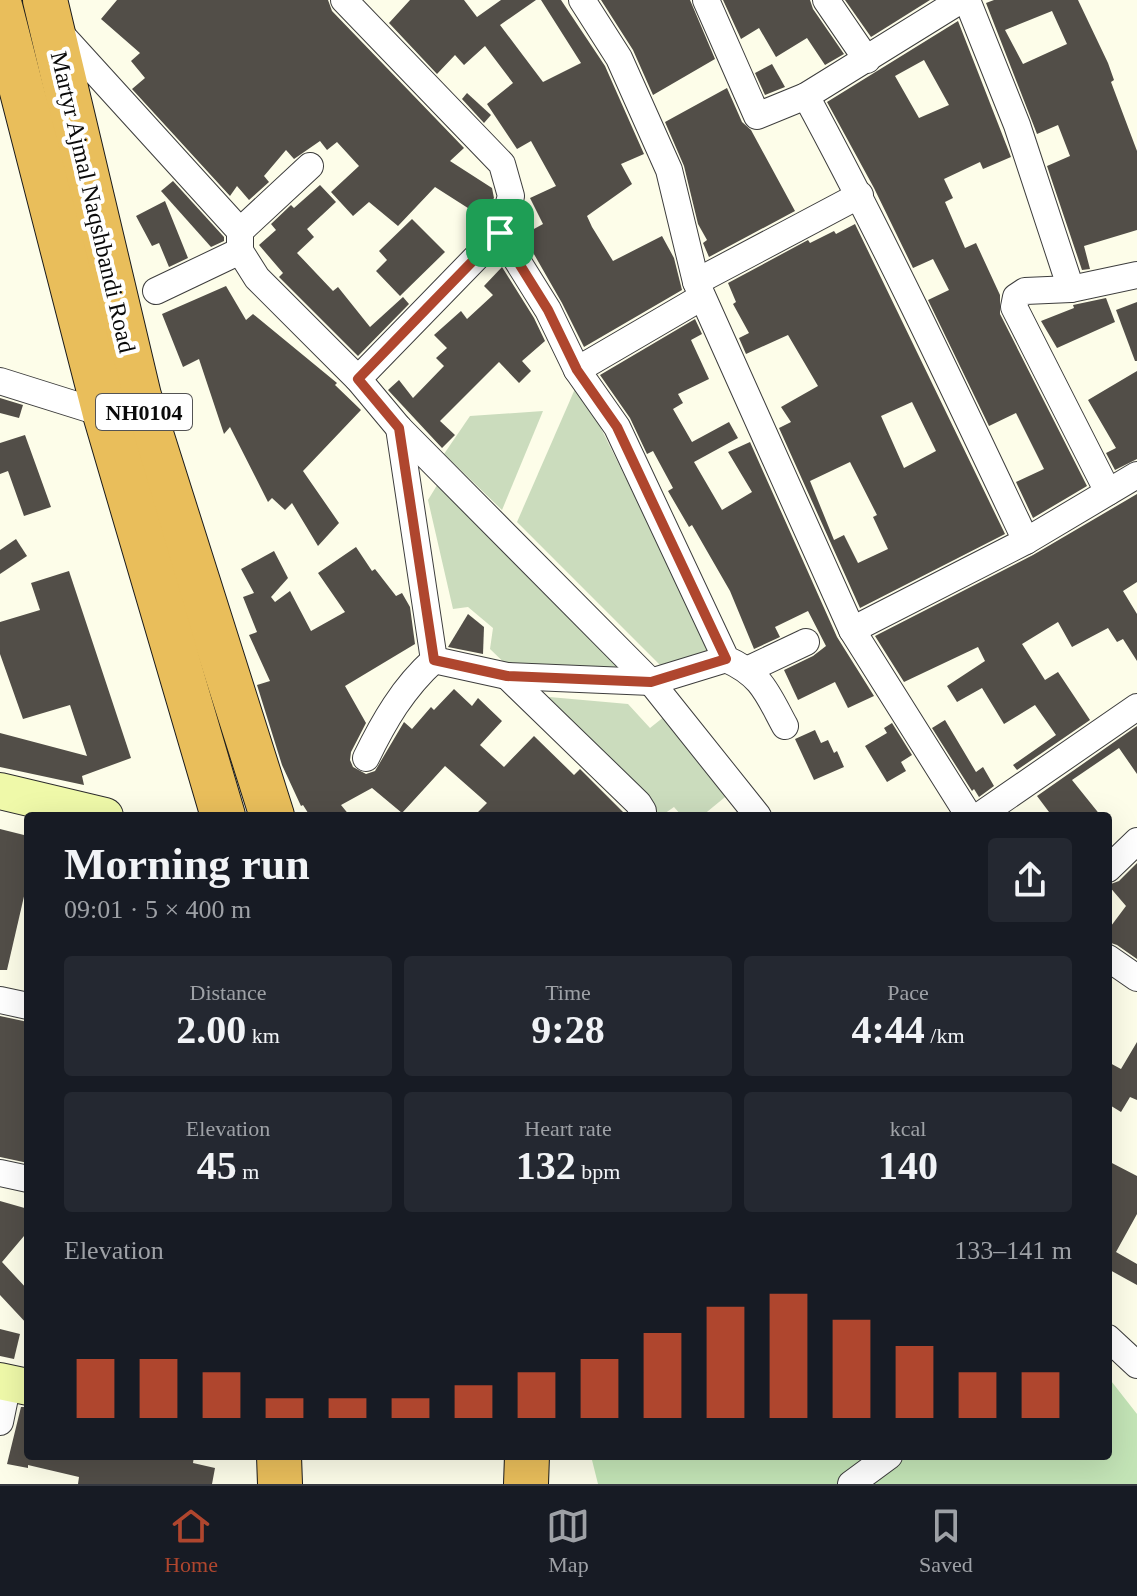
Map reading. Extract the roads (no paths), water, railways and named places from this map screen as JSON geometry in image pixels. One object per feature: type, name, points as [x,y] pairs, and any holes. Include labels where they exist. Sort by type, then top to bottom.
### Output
[{"type":"highway","name":"Martyr Ajmal Naqshbandi Road","points":[[0,6],[105,414],[222,812]]},
{"type":"highway","name":"Martyr Ajmal Naqshbandi Road","points":[[47,11],[139,396],[271,812]]},
{"type":"main road","points":[[0,791],[88,812]]},
{"type":"street","points":[[344,0],[502,164],[511,196],[500,233],[358,379]]},
{"type":"street","points":[[582,0],[619,58],[669,170],[699,290],[852,630],[966,812]]},
{"type":"street","points":[[706,0],[757,116],[806,96],[964,0],[1017,125],[1071,289]]},
{"type":"street","points":[[826,0],[867,60]]},
{"type":"street","points":[[47,11],[240,241],[257,278],[358,379],[399,428],[651,682],[755,812]]},
{"type":"street","points":[[806,96],[860,195],[1026,541]]},
{"type":"street","points":[[156,291],[240,241],[310,166]]},
{"type":"street","points":[[577,370],[699,290],[860,195]]},
{"type":"street","points":[[500,233],[548,310],[577,370],[617,427],[738,664],[764,688],[785,726]]},
{"type":"street","points":[[1108,492],[1014,307],[1016,297],[1025,291],[1071,289],[1137,275]]},
{"type":"street","points":[[0,381],[105,414]]},
{"type":"street","points":[[399,428],[434,660]]},
{"type":"street","points":[[852,630],[1026,541],[1137,475]]},
{"type":"street","points":[[434,660],[507,676],[651,682],[738,664],[806,642]]},
{"type":"street","points":[[366,758],[394,706],[415,677],[434,660]]},
{"type":"street","points":[[507,676],[638,803],[643,812]]},
{"type":"street","points":[[985,812],[1137,707]]},
{"type":"street","points":[[1112,865],[1137,841]]},
{"type":"street","points":[[1112,961],[1137,978]]},
{"type":"street","points":[[0,1000],[24,1005]]},
{"type":"street","points":[[0,1173],[24,1178]]},
{"type":"street","points":[[1112,1342],[1137,1365]]},
{"type":"street","points":[[0,1422],[12,1384]]},
{"type":"street","points":[[851,1484],[884,1460]]}]
